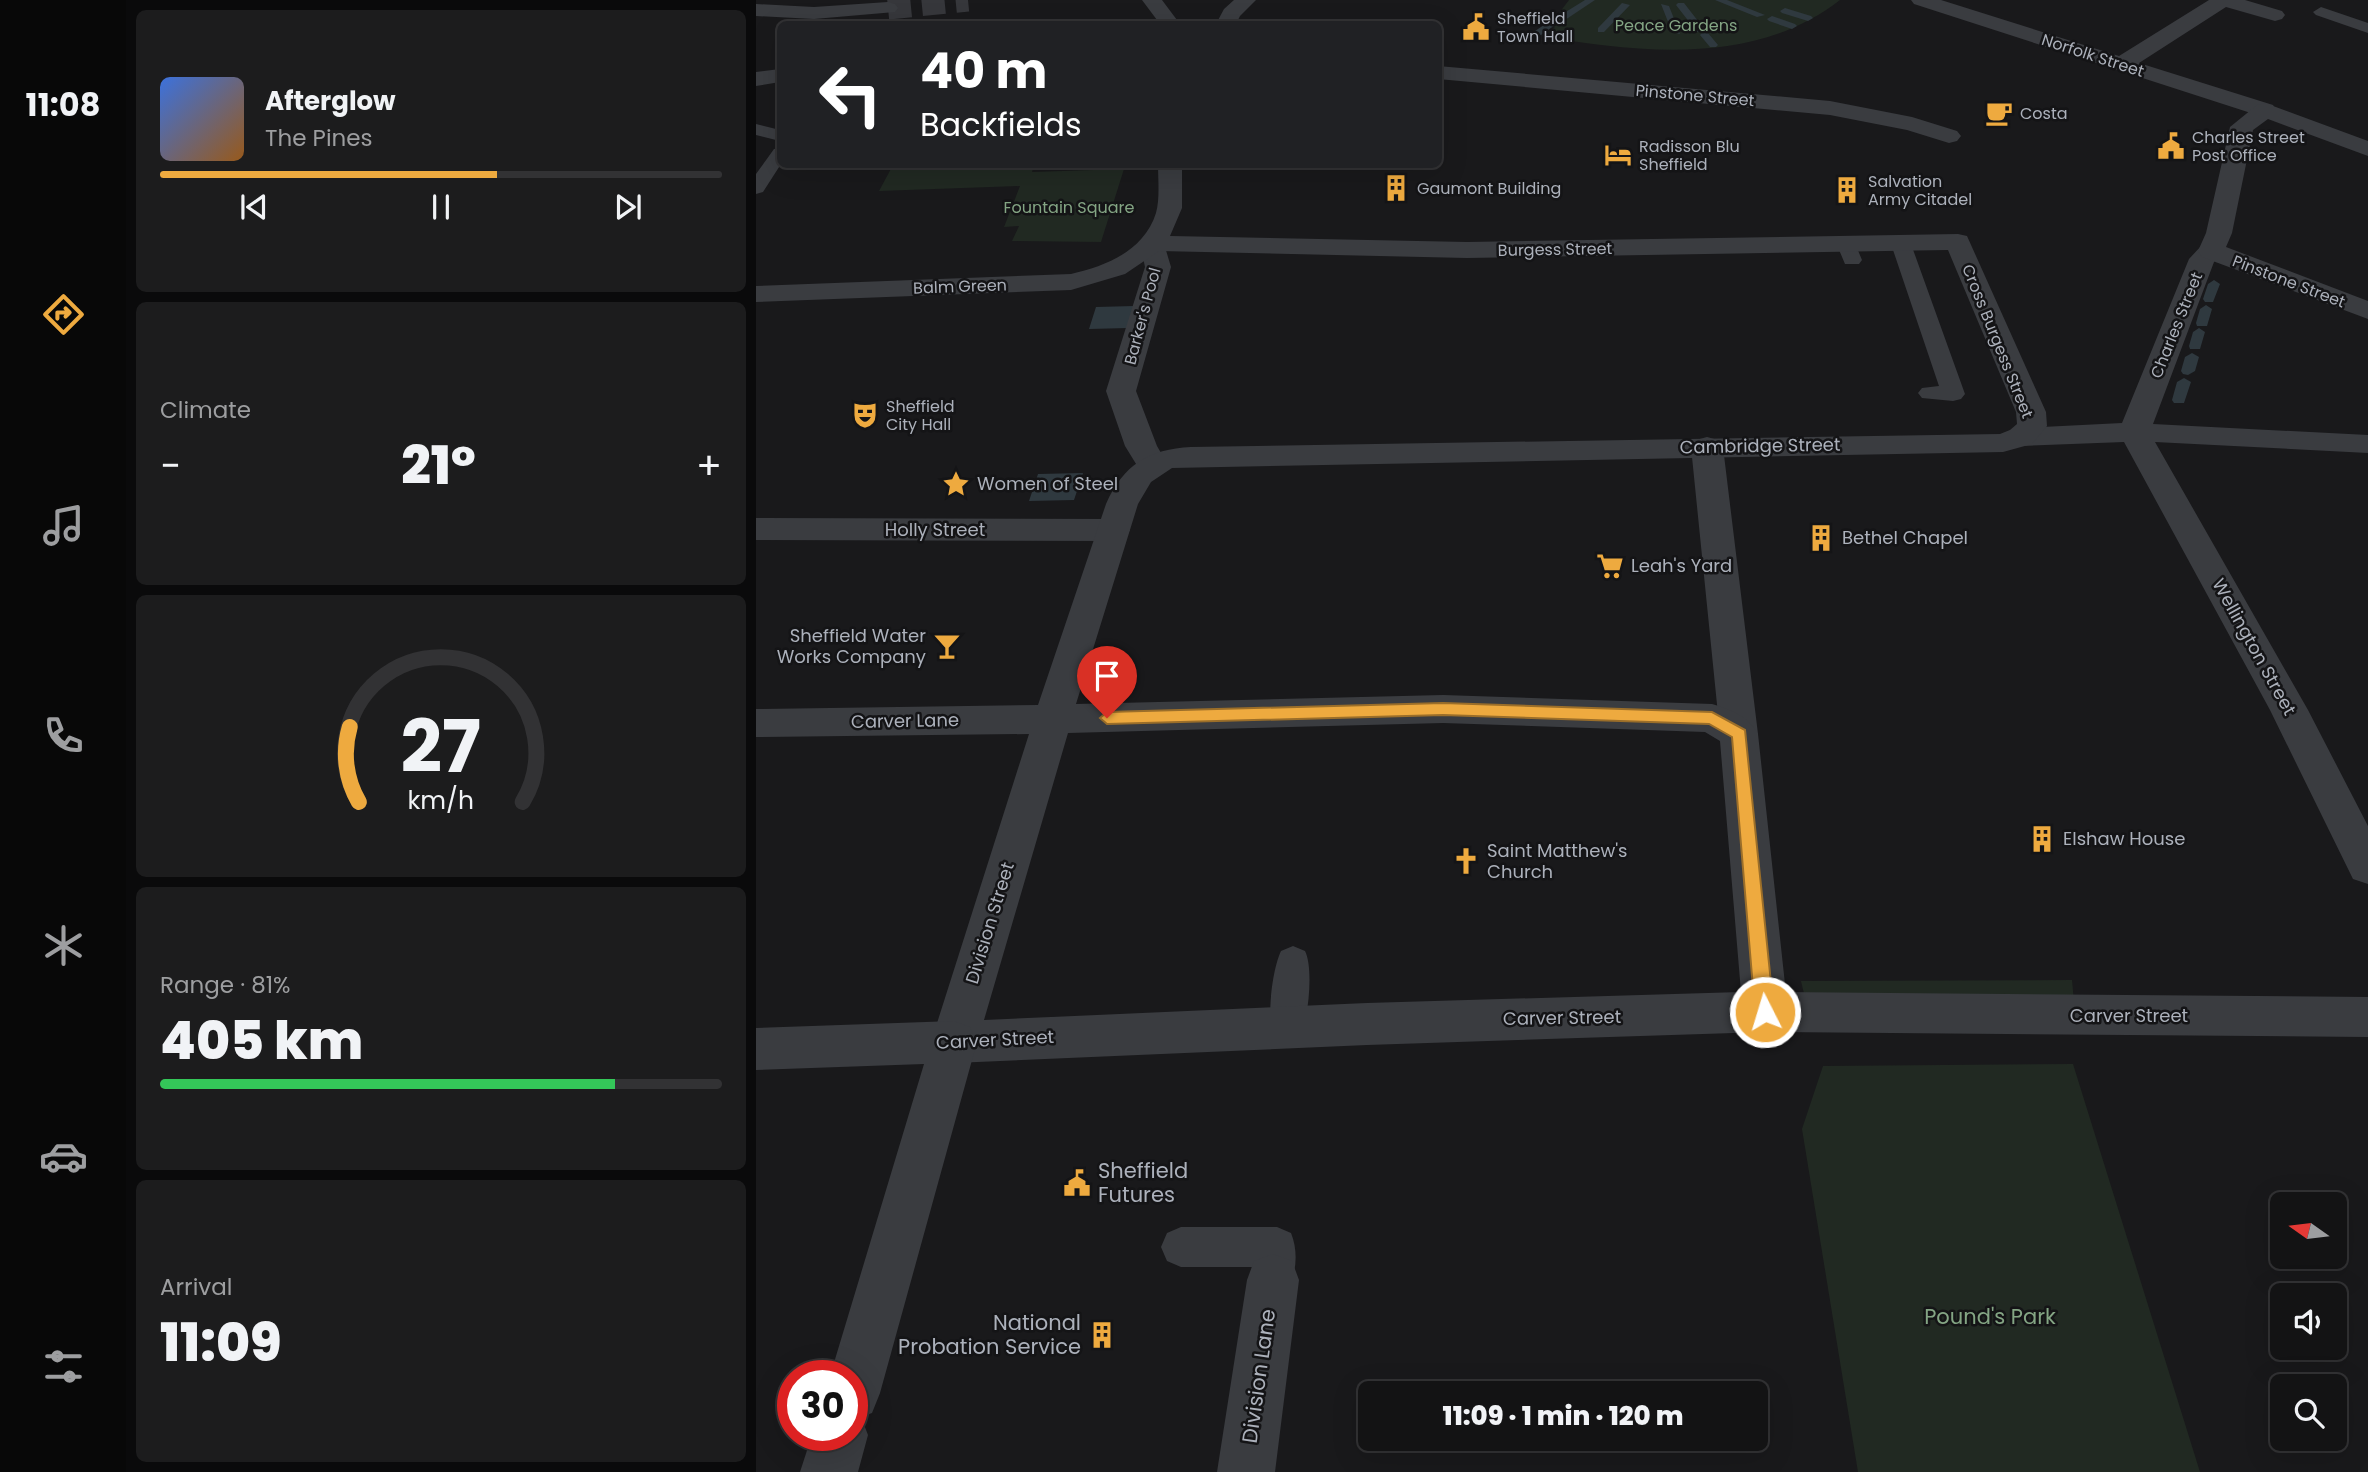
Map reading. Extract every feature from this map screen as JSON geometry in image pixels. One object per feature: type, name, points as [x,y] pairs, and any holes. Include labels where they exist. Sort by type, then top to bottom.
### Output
[{"type":"street","points":[[1152,0],[1168,21]]},
{"type":"street","points":[[1227,21],[1231,13],[1246,0]]},
{"type":"street","name":"Norfolk Street","points":[[1921,0],[2265,110],[2368,149]]},
{"type":"street","points":[[1960,12],[1984,0]]},
{"type":"street","points":[[2122,64],[2223,0],[2275,15]]},
{"type":"street","points":[[756,10],[814,13],[888,8]]},
{"type":"street","name":"Pinstone Street","points":[[1442,72],[1830,108],[1912,124],[1949,136]]},
{"type":"street","name":"Charles Street","points":[[2134,432],[2202,259],[2211,251],[2219,233],[2242,127],[2265,110]]},
{"type":"street","name":"Barker's Pool","points":[[1152,465],[1141,446],[1121,391],[1158,267],[1153,243],[1168,214],[1170,168]]},
{"type":"street","name":"Burgess Street","points":[[1153,243],[1252,247],[1850,253],[1901,244],[1958,242]]},
{"type":"street","name":"Cross Burgess Street","points":[[1958,242],[2031,412],[2032,426],[2021,437]]},
{"type":"street","name":"Balm Green","points":[[756,294],[1071,282],[1107,274],[1129,264],[1153,243]]},
{"type":"street","name":"Pinstone Street","points":[[2211,251],[2368,311]]},
{"type":"street","name":"Cambridge Street","points":[[1152,465],[1159,461],[1191,457],[2003,443],[2021,437],[2134,432],[2368,444]]},
{"type":"street","name":"Wellington Street","points":[[2134,432],[2289,710],[2368,867]]},
{"type":"street","points":[[1707,447],[1739,734],[1765,1012]]},
{"type":"street","name":"Division Street","points":[[862,1360],[954,1042],[1113,530],[1129,489],[1143,470],[1152,465]]},
{"type":"street","name":"Holly Street","points":[[756,529],[1113,530]]},
{"type":"street","name":"Carver Lane","points":[[756,723],[1443,709],[1712,718],[1739,734]]},
{"type":"street","name":"Carver Street","points":[[756,1049],[1765,1012],[2368,1017]]},
{"type":"street","name":"Division Lane","points":[[1245,1472],[1273,1280]]},
{"type":"street","points":[[829,1472],[835,1451]]},
{"type":"lane","points":[[2337,8],[2368,17]]},
{"type":"lane","points":[[2321,12],[2368,28]]},
{"type":"lane","points":[[756,129],[777,135]]},
{"type":"lane","points":[[756,188],[777,157]]},
{"type":"lane","points":[[1901,244],[1953,394],[1930,393]]},
{"type":"lane","points":[[1287,1028],[1293,961]]},
{"type":"lane","points":[[1181,1247],[1277,1247],[1273,1280]]},
{"type":"green space","name":"Peace Gardens","points":[[1569,0],[1840,0],[1807,21],[1772,36],[1734,45],[1657,49],[1617,47],[1541,36],[1555,27],[1550,25]]},
{"type":"green space","name":"Fountain Square","points":[[891,168],[1033,168],[1032,172],[1124,169],[1101,242],[1012,241],[1019,226],[1004,227],[1020,186],[879,191]]},
{"type":"green space","points":[[2072,980],[2074,1002],[1807,1006],[1801,981]]},
{"type":"green space","name":"Pound's Park","points":[[2073,1064],[2200,1472],[1858,1472],[1802,1129],[1823,1066]]},
{"type":"shaded area","points":[[1134,306],[1128,328],[1089,329],[1096,307]]},
{"type":"shaded area","points":[[1083,473],[1074,500],[1029,501],[1038,474]]},
{"type":"waterway","points":[[1559,20],[1591,0]]},
{"type":"waterway","points":[[1719,0],[1760,15]]},
{"type":"waterway","points":[[1601,30],[1625,5]]},
{"type":"waterway","points":[[1681,5],[1700,30]]},
{"type":"waterway","points":[[1664,6],[1677,32]]},
{"type":"waterway","points":[[1785,11],[1808,18]]},
{"type":"waterway","points":[[1772,19],[1792,26]]},
{"type":"waterway","points":[[1538,33],[1550,25]]},
{"type":"waterway","points":[[1705,35],[1713,45]]},
{"type":"waterway","points":[[2209,299],[2214,284]]},
{"type":"waterway","points":[[2202,323],[2206,309]]},
{"type":"waterway","points":[[2195,346],[2199,332]]},
{"type":"waterway","points":[[2188,371],[2192,357]]},
{"type":"waterway","points":[[2179,400],[2184,382]]},
{"type":"tunnel","points":[[888,8],[968,0]]},
{"type":"place","name":"Sheffield Town Hall","points":[[1476,27]]},
{"type":"place","name":"Costa","points":[[1999,113]]},
{"type":"place","name":"Charles Street Post Office","points":[[2171,146]]},
{"type":"place","name":"Radisson Blu Sheffield","points":[[1618,155]]},
{"type":"place","name":"Gaumont Building","points":[[1396,188]]},
{"type":"place","name":"Salvation Army Citadel","points":[[1847,190]]},
{"type":"place","name":"Sheffield City Hall","points":[[865,415]]},
{"type":"place","name":"Women of Steel","points":[[956,484]]},
{"type":"place","name":"Bethel Chapel","points":[[1821,538]]},
{"type":"place","name":"Leah's Yard","points":[[1610,566]]},
{"type":"place","name":"Sheffield Water Works Company","points":[[947,646]]},
{"type":"place","name":"Elshaw House","points":[[2042,839]]},
{"type":"place","name":"Saint Matthew's Church","points":[[1466,861]]},
{"type":"place","name":"Sheffield Futures","points":[[1077,1183]]},
{"type":"place","name":"National Probation Service","points":[[1102,1335]]},
{"type":"route","points":[[1107,718],[1443,709],[1712,718],[1739,734],[1765,1012]]}]
